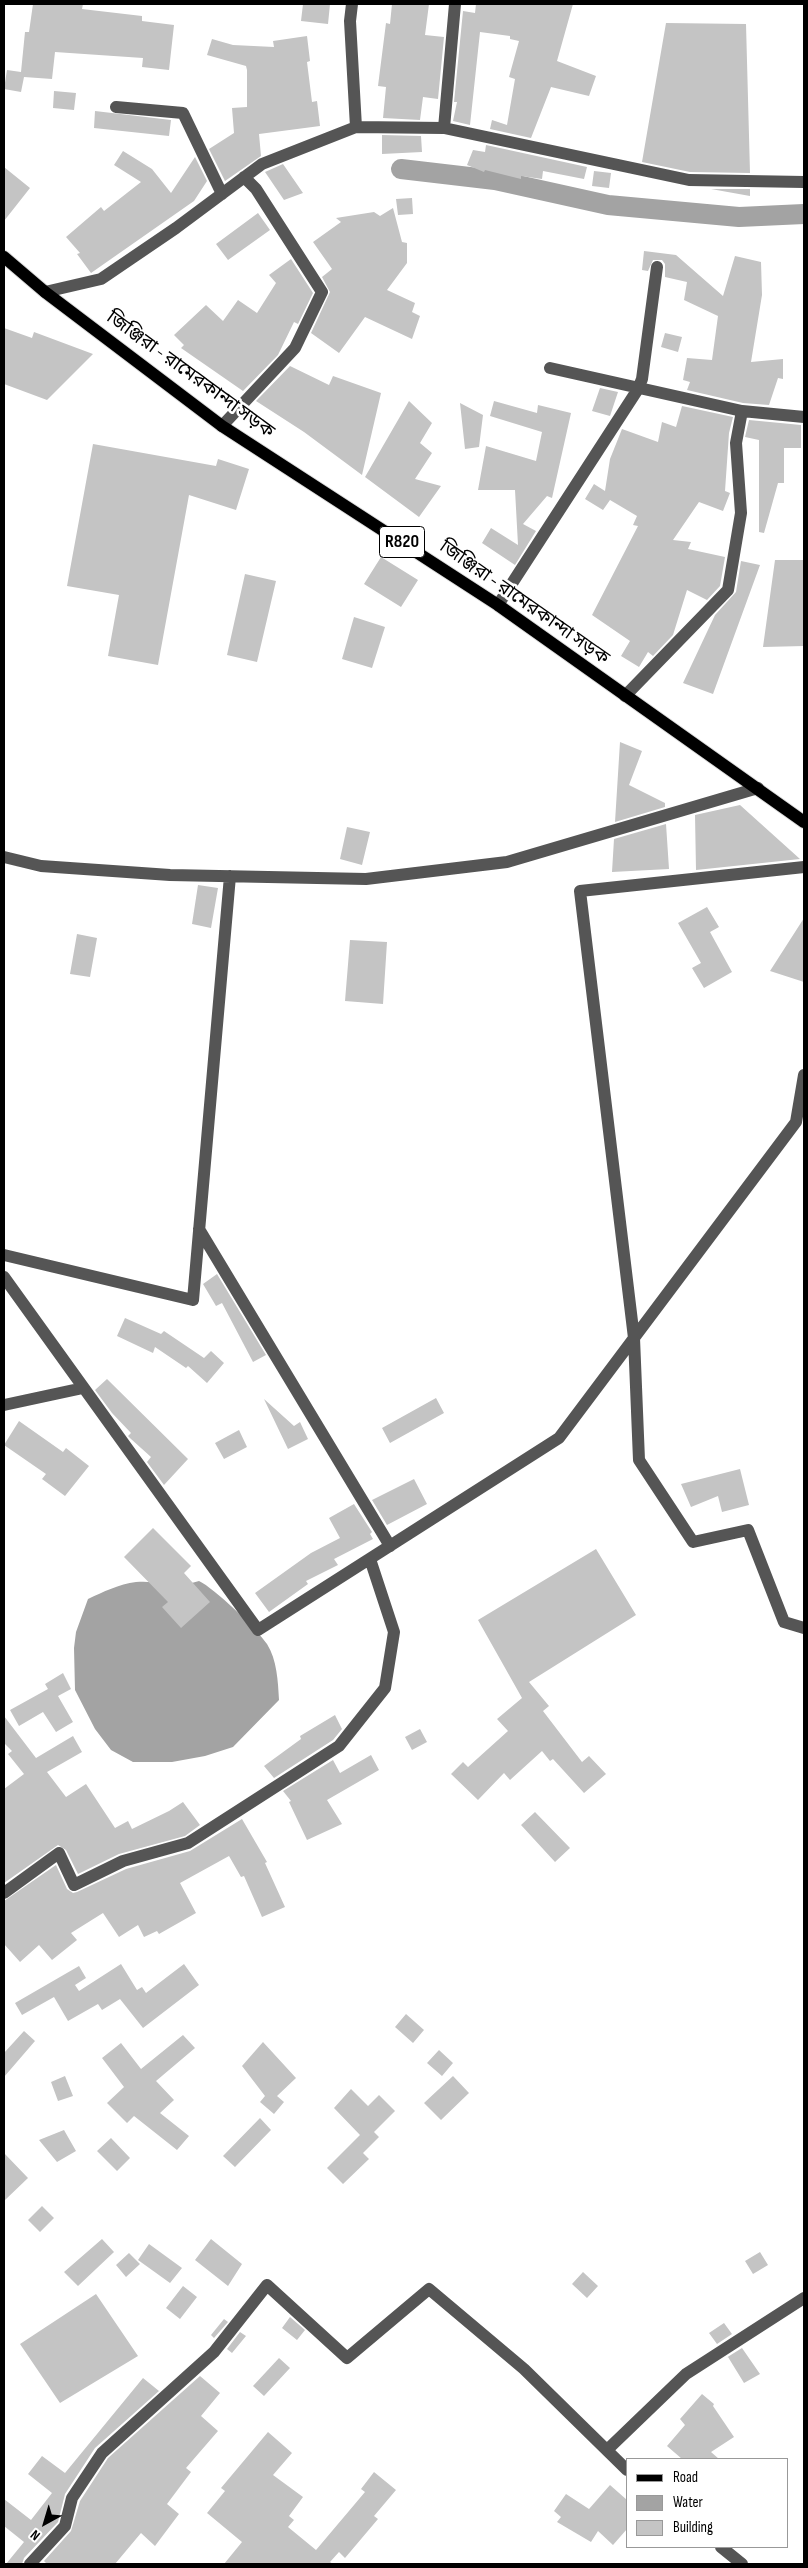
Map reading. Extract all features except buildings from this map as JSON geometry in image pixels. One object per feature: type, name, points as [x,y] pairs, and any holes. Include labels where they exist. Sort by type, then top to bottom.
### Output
[{"type":"main road","name":"জিঞ্জিরা - রামেরকান্দা সড়ক","points":[[4,257],[46,292],[222,426],[498,605],[804,822]]},
{"type":"street","points":[[352,4],[350,20],[356,126]]},
{"type":"street","points":[[444,128],[455,4]]},
{"type":"street","points":[[116,107],[183,113],[222,194]]},
{"type":"street","points":[[46,292],[101,279],[262,164],[356,126],[444,128],[689,180],[804,182]]},
{"type":"street","points":[[222,426],[295,348],[322,292],[256,189],[244,177]]},
{"type":"street","points":[[498,605],[638,389],[642,379],[657,268]]},
{"type":"street","points":[[550,368],[742,411],[804,417]]},
{"type":"street","points":[[625,696],[728,590],[741,514],[736,443],[742,411]]},
{"type":"street","points":[[4,857],[41,866],[170,875],[366,879],[507,862],[758,788]]},
{"type":"street","points":[[804,867],[580,891],[634,1338],[639,1460],[693,1542],[748,1530],[784,1622],[804,1628]]},
{"type":"street","points":[[4,1255],[193,1300],[230,876]]},
{"type":"street","points":[[4,1277],[258,1630],[559,1438],[796,1122],[804,1075]]},
{"type":"street","points":[[199,1229],[390,1546]]},
{"type":"street","points":[[4,1405],[83,1388]]},
{"type":"street","points":[[4,1893],[59,1852],[74,1885],[123,1861],[188,1843],[339,1746],[386,1688],[394,1632],[370,1559]]},
{"type":"street","points":[[30,2564],[65,2526],[72,2498],[102,2453],[214,2352],[267,2285],[347,2358],[428,2289],[524,2369],[626,2469]]},
{"type":"street","points":[[607,2450],[686,2374],[804,2298]]},
{"type":"street","points":[[722,2548],[742,2564]]},
{"type":"water","points":[[199,1581],[235,1610],[267,1644],[275,1664],[279,1700],[233,1747],[205,1756],[172,1762],[133,1762],[111,1750],[95,1729],[75,1690],[74,1648],[76,1632],[88,1599],[111,1589],[136,1582],[183,1584]]},
{"type":"waterway","points":[[401,169],[495,180],[608,205],[739,217],[804,214]]}]
